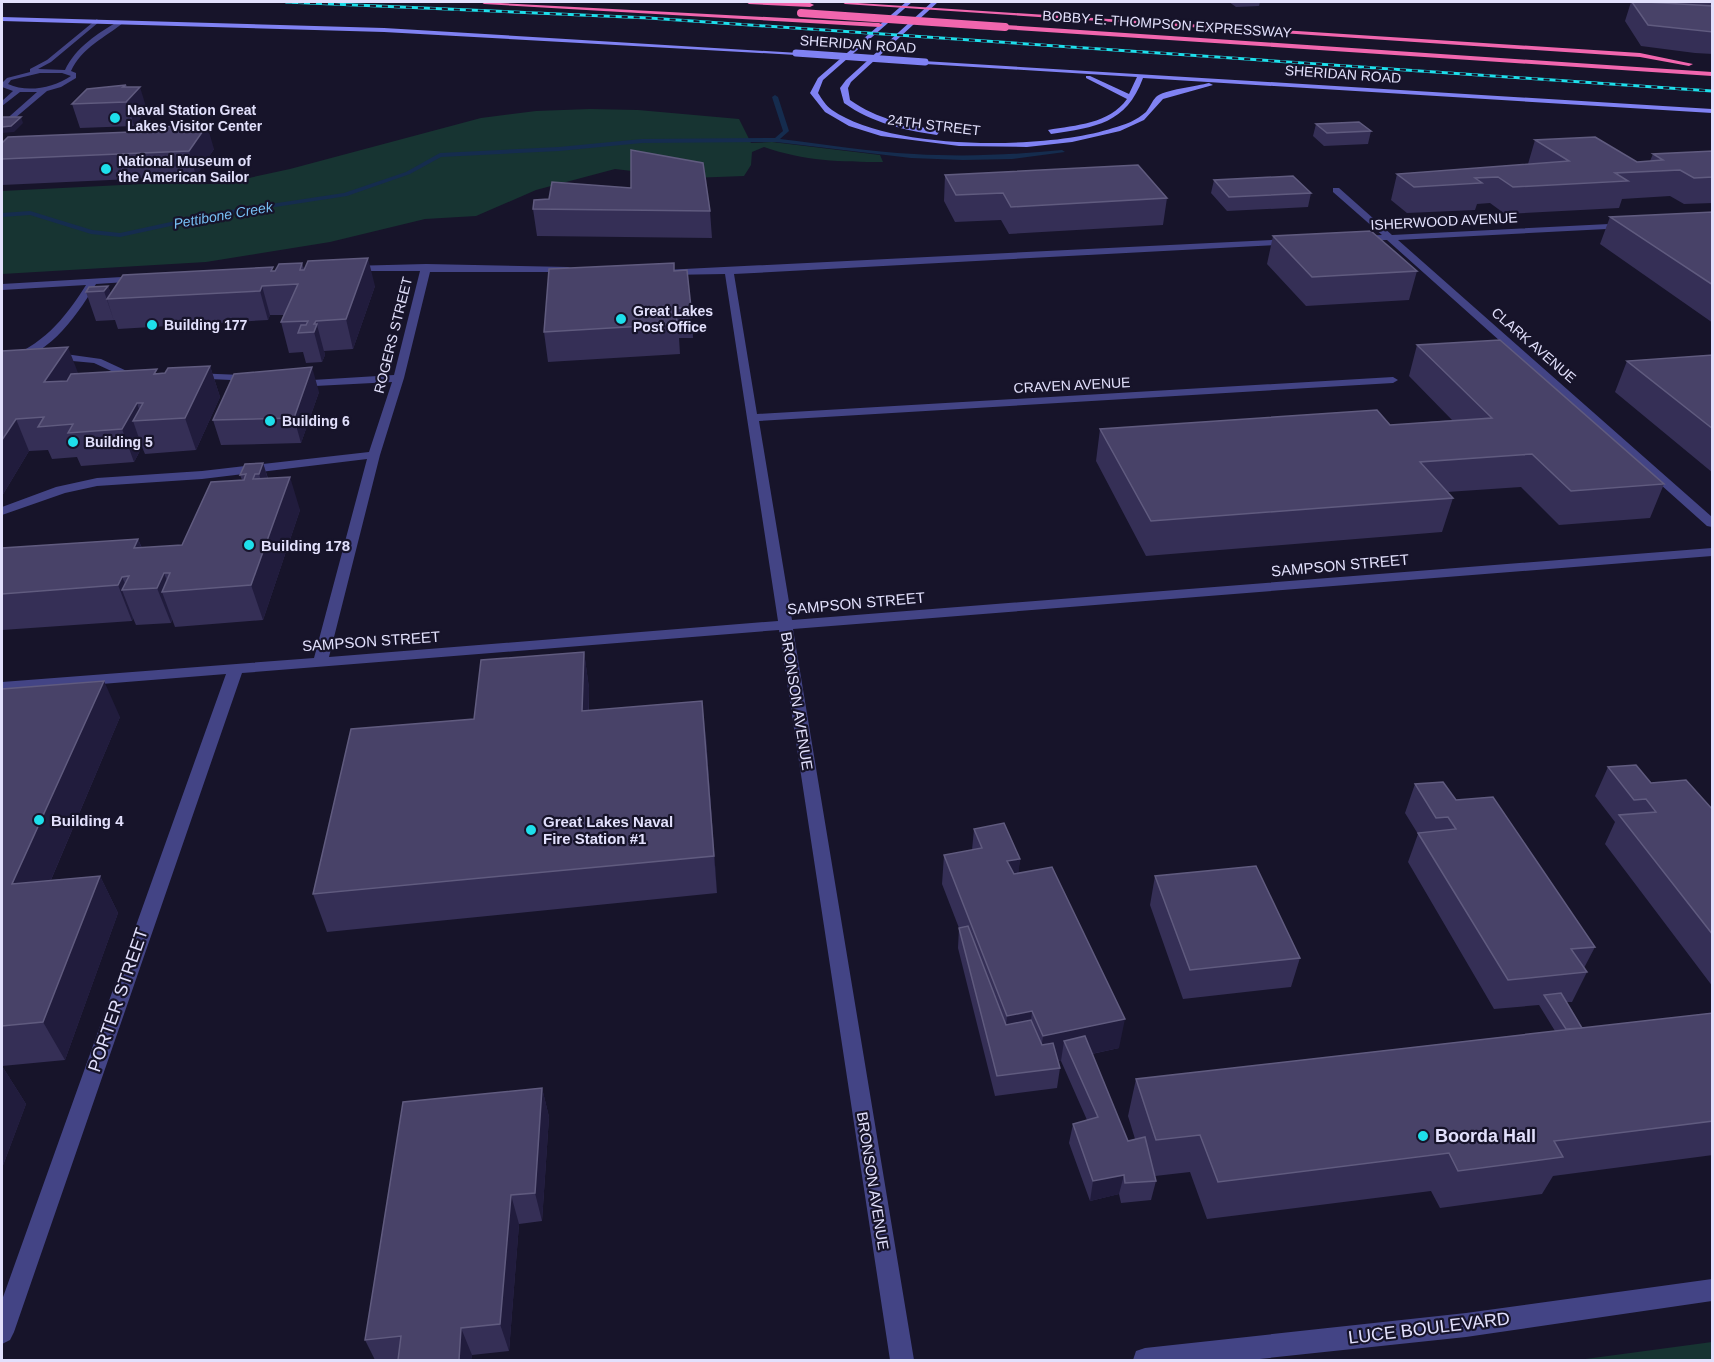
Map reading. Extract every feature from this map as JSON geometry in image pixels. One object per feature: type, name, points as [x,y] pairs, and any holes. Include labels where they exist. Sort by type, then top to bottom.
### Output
[{"type":"highway","points":[[484,2],[879,25]]},
{"type":"highway","name":"BOBBY E. THOMPSON EXPRESSWAY","points":[[620,2],[1713,65]]},
{"type":"highway","name":"BOBBY E. THOMPSON EXPRESSWAY","points":[[749,2],[1713,74]]},
{"type":"highway","points":[[845,2],[906,4],[1605,53],[1689,64]]},
{"type":"highway","points":[[863,3],[873,2]]},
{"type":"highway","points":[[955,2],[995,10]]},
{"type":"main road","name":"24TH STREET","points":[[935,2],[848,81],[844,88],[844,96],[852,106],[877,119],[916,129],[960,135],[1005,136],[1046,133],[1098,122],[1125,106],[1141,75]]},
{"type":"main road","name":"24TH STREET","points":[[906,4],[879,25],[820,79],[813,93],[826,112],[846,123],[879,132],[960,144],[1050,143],[1088,137],[1140,120],[1155,93]]},
{"type":"main road","name":"SHERIDAN ROAD","points":[[2,20],[384,30],[796,53],[1713,111]]},
{"type":"main road","points":[[1073,71],[1114,88],[1131,98]]},
{"type":"main road","points":[[1155,76],[1155,93],[1231,80]]},
{"type":"street","points":[[20,75],[45,71],[67,72],[74,74],[71,80],[46,88],[4,90],[4,82],[49,61],[97,21]]},
{"type":"street","points":[[67,72],[75,59],[102,33],[121,22]]},
{"type":"street","points":[[2,127],[46,88]]},
{"type":"street","points":[[2,104],[20,89]]},
{"type":"street","name":"CLARK AVENUE","points":[[1336,190],[1713,523]]},
{"type":"street","name":"ISHERWOOD AVENUE","points":[[1347,239],[1642,225]]},
{"type":"street","points":[[652,271],[729,271],[1300,242]]},
{"type":"street","points":[[426,267],[583,270]]},
{"type":"street","name":"ROGERS STREET","points":[[320,662],[374,455],[399,378],[426,267],[341,268]]},
{"type":"street","name":"BRONSON AVENUE","points":[[729,271],[902,1360]]},
{"type":"street","points":[[2,286],[152,278]]},
{"type":"street","points":[[21,358],[61,329],[93,282]]},
{"type":"street","points":[[2,363],[21,358],[81,357],[102,363],[131,379],[150,379]]},
{"type":"street","points":[[183,377],[216,375],[238,377],[234,388],[253,387]]},
{"type":"street","points":[[286,385],[399,378]]},
{"type":"street","name":"CRAVEN AVENUE","points":[[752,418],[1393,380]]},
{"type":"street","points":[[2,511],[57,490],[97,482],[200,476],[292,465],[316,459],[374,455]]},
{"type":"street","name":"SAMPSON STREET","points":[[2,687],[1713,552]]},
{"type":"street","name":"PORTER STREET","points":[[2,1332],[236,668]]},
{"type":"street","name":"LUCE BOULEVARD","points":[[1144,1360],[1466,1325],[1713,1290]]},
{"type":"green space","points":[[638,110],[739,119],[751,143],[772,142],[880,155],[883,162],[823,160],[764,147],[752,152],[751,165],[744,176],[691,178],[615,169],[536,190],[476,216],[425,219],[330,242],[206,262],[2,274],[2,191],[142,184],[221,184],[290,169],[481,118],[536,111]]},
{"type":"green space","points":[[1712,1342],[1712,1360],[1578,1360]]},
{"type":"building","points":[[1632,2],[1713,6],[1713,32],[1648,25]]},
{"type":"building","points":[[126,85],[123,87],[140,87],[126,102],[72,104],[87,89]]},
{"type":"building","points":[[2,117],[21,117],[11,126],[2,127]]},
{"type":"building","points":[[1359,122],[1371,131],[1327,133],[1316,124]]},
{"type":"building","points":[[207,125],[189,151],[2,159],[2,143],[8,137],[156,131],[159,127]]},
{"type":"building","points":[[1595,137],[1637,162],[1663,160],[1653,154],[1713,151],[1713,177],[1694,178],[1680,170],[1615,173],[1628,181],[1513,187],[1498,177],[1475,178],[1482,183],[1414,187],[1397,174],[1569,161],[1535,140]]},
{"type":"building","points":[[631,150],[703,163],[710,211],[533,209],[534,200],[549,199],[552,182],[631,188]]},
{"type":"building","points":[[1138,165],[1167,198],[1011,207],[1003,193],[956,195],[945,175]]},
{"type":"building","points":[[1293,176],[1311,193],[1229,197],[1214,180]]},
{"type":"building","points":[[1713,212],[1713,285],[1610,217]]},
{"type":"building","points":[[1371,231],[1417,271],[1312,277],[1273,236]]},
{"type":"building","points":[[368,258],[346,319],[316,321],[314,332],[298,333],[301,325],[306,325],[308,321],[281,322],[298,284],[262,286],[260,291],[107,299],[123,275],[273,267],[271,271],[275,271],[279,264],[302,263],[300,270],[304,270],[308,261]]},
{"type":"building","points":[[674,263],[674,271],[687,270],[691,308],[676,308],[677,324],[544,332],[549,269]]},
{"type":"building","points":[[108,286],[104,291],[86,292],[89,287]]},
{"type":"building","points":[[1500,340],[1664,484],[1571,491],[1532,454],[1420,462],[1453,498],[1151,521],[1100,429],[1377,410],[1390,425],[1492,418],[1417,345]]},
{"type":"building","points":[[68,347],[44,382],[67,381],[71,374],[157,369],[154,374],[165,373],[168,368],[210,366],[185,418],[133,421],[143,403],[137,403],[122,429],[68,433],[73,424],[38,427],[44,417],[16,419],[2,440],[2,351]]},
{"type":"building","points":[[1713,355],[1713,429],[1627,361]]},
{"type":"building","points":[[312,367],[294,418],[213,420],[234,374]]},
{"type":"building","points":[[263,463],[259,474],[255,474],[253,479],[290,477],[251,585],[162,592],[170,573],[164,573],[157,588],[122,590],[129,576],[122,577],[118,585],[2,594],[2,548],[138,539],[134,548],[182,545],[211,482],[244,480],[246,474],[240,475],[245,464]]},
{"type":"building","name":"Great Lakes Naval Fire Station #1","points":[[584,652],[582,711],[702,701],[714,856],[313,894],[351,729],[474,719],[481,660]]},
{"type":"building","points":[[104,681],[12,884],[100,876],[43,1022],[2,1026],[2,689]]},
{"type":"building","points":[[1636,765],[1651,783],[1686,780],[1713,810],[1713,935],[1619,815],[1656,812],[1646,799],[1634,800],[1608,767]]},
{"type":"building","points":[[1443,782],[1456,800],[1493,797],[1595,947],[1571,949],[1587,972],[1508,980],[1418,833],[1456,829],[1448,817],[1436,818],[1415,784]]},
{"type":"building","points":[[1004,823],[1020,859],[1007,861],[1014,874],[1052,867],[1125,1019],[1043,1036],[1032,1011],[1007,1016],[944,855],[982,848],[974,829]]},
{"type":"building","points":[[1256,866],[1300,958],[1190,970],[1155,876]]},
{"type":"building","points":[[968,926],[1006,1025],[1031,1020],[1042,1045],[1053,1043],[1060,1068],[997,1076],[959,928]]},
{"type":"building","points":[[1561,993],[1582,1028],[1566,1029],[1544,995]]},
{"type":"building","name":"Boorda Hall","points":[[1713,1013],[1713,1121],[1554,1141],[1563,1157],[1458,1171],[1449,1153],[1218,1182],[1200,1135],[1156,1140],[1136,1079]]},
{"type":"building","points":[[1085,1036],[1128,1141],[1145,1137],[1156,1181],[1125,1183],[1124,1175],[1093,1181],[1073,1124],[1098,1117],[1064,1041]]},
{"type":"building","points":[[542,1088],[535,1193],[511,1195],[500,1324],[461,1328],[459,1360],[398,1360],[401,1336],[365,1340],[403,1102]]},
{"type":"waterway","points":[[775,97],[786,131],[776,140]]},
{"type":"waterway","name":"Pettibone Creek","points":[[2,215],[30,213],[91,232],[120,235],[217,214],[345,195],[408,173],[440,155],[559,149],[642,141],[776,140]]},
{"type":"waterway","points":[[776,140],[911,156],[1012,157],[1062,152]]},
{"type":"railway","points":[[286,2],[649,18],[1712,91]]},
{"type":"place","name":"Naval Station Great Lakes Visitor Center","points":[[115,118]]},
{"type":"place","name":"National Museum of the American Sailor","points":[[106,169]]},
{"type":"place","name":"Great Lakes Post Office","points":[[621,319]]},
{"type":"place","name":"Building 177","points":[[152,325]]},
{"type":"place","name":"Building 6","points":[[270,421]]},
{"type":"place","name":"Building 5","points":[[73,442]]},
{"type":"place","name":"Building 178","points":[[249,545]]},
{"type":"place","name":"Building 4","points":[[39,820]]},
{"type":"place","name":"Great Lakes Naval Fire Station #1","points":[[531,830]]},
{"type":"place","name":"Boorda Hall","points":[[1423,1136]]}]
